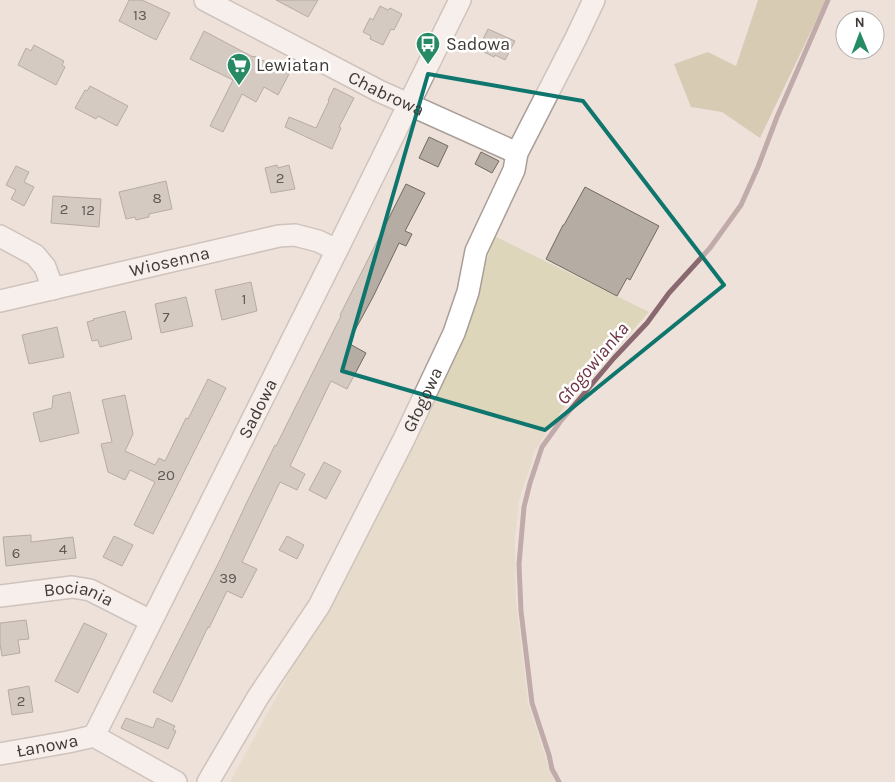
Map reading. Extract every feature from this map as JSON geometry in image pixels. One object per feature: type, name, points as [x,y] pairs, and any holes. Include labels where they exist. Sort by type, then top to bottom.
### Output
[{"type":"street","name":"Chabrowa","points":[[205,0],[408,105],[517,153]]},
{"type":"street","name":"Sadowa","points":[[94,736],[460,0]]},
{"type":"street","name":"Głogowa","points":[[208,782],[258,697],[319,606],[404,439],[454,333],[468,292],[476,251],[514,170],[517,153],[594,0]]},
{"type":"street","name":"Wiosenna","points":[[0,301],[278,236],[295,234],[318,241],[337,250]]},
{"type":"street","points":[[0,236],[36,255],[46,267],[53,289]]},
{"type":"street","name":"Bociania","points":[[0,596],[72,587],[90,590],[151,621]]},
{"type":"street","points":[[94,736],[176,782]]},
{"type":"street","name":"Łanowa","points":[[0,754],[94,736]]},
{"type":"highlighted area","points":[[428,74],[583,101],[724,285],[545,430],[342,371]]},
{"type":"shaded area","points":[[758,0],[826,0],[760,138],[722,112],[691,107],[674,64],[708,52],[736,66]]},
{"type":"shaded area","points":[[494,236],[649,312],[562,410],[534,452],[519,500],[515,539],[516,599],[528,702],[555,782],[230,782],[330,598],[474,303]]},
{"type":"building","points":[[129,0],[142,0],[170,13],[156,40],[119,21]]},
{"type":"building","points":[[276,0],[318,0],[308,17]]},
{"type":"building","points":[[380,6],[388,10],[390,8],[402,14],[394,30],[391,29],[383,45],[370,39],[371,36],[363,32],[370,18],[373,20]]},
{"type":"building","points":[[488,29],[515,41],[505,60],[478,49]]},
{"type":"building","points":[[204,31],[289,74],[278,95],[264,87],[256,102],[242,94],[223,132],[210,126],[233,80],[190,59]]},
{"type":"building","points":[[34,45],[64,61],[62,65],[65,67],[56,85],[18,65],[26,48],[31,51]]},
{"type":"building","points":[[90,86],[128,106],[117,126],[98,116],[96,119],[75,108],[85,90],[87,91]]},
{"type":"building","points":[[334,88],[354,98],[339,127],[341,128],[332,149],[285,127],[289,117],[316,128]]},
{"type":"building","points":[[429,137],[448,146],[438,167],[419,158]]},
{"type":"building","points":[[481,152],[499,161],[492,173],[475,164]]},
{"type":"building","points":[[277,165],[278,168],[289,165],[295,189],[271,193],[265,168]]},
{"type":"building","points":[[16,166],[29,172],[24,182],[34,187],[24,206],[11,199],[16,190],[6,185]]},
{"type":"building","points":[[166,181],[172,209],[149,214],[149,217],[136,220],[135,217],[126,219],[119,192]]},
{"type":"building","points":[[406,184],[425,193],[405,231],[412,234],[406,246],[399,243],[348,343],[366,353],[347,389],[331,381],[290,466],[305,474],[297,490],[280,482],[242,562],[257,569],[242,598],[227,591],[172,702],[153,692]]},
{"type":"building","points":[[585,187],[659,226],[630,280],[627,278],[617,296],[546,259]]},
{"type":"building","points":[[53,196],[101,199],[99,227],[51,223]]},
{"type":"building","points":[[251,282],[257,311],[222,320],[215,290]]},
{"type":"building","points":[[186,297],[193,326],[161,333],[155,304]]},
{"type":"building","points":[[125,311],[132,339],[100,347],[98,340],[92,341],[87,322]]},
{"type":"building","points":[[57,327],[64,357],[29,364],[22,335]]},
{"type":"building","points":[[208,379],[226,388],[153,534],[134,525],[155,482],[130,470],[125,480],[108,472],[101,444],[112,442],[102,400],[125,395],[133,434],[125,451],[155,465],[159,458],[165,461]]},
{"type":"building","points":[[70,392],[79,433],[40,442],[33,413],[52,408],[53,396]]},
{"type":"building","points":[[324,462],[341,471],[326,499],[309,490]]},
{"type":"building","points":[[31,535],[31,542],[73,537],[76,558],[6,566],[3,537]]},
{"type":"building","points":[[114,536],[133,545],[122,566],[103,557]]},
{"type":"building","points":[[287,536],[304,545],[297,559],[279,550]]},
{"type":"building","points":[[26,620],[29,639],[18,640],[20,653],[2,656],[0,623]]},
{"type":"building","points":[[84,623],[107,634],[78,693],[55,681]]},
{"type":"building","points":[[29,686],[33,712],[12,715],[8,690]]},
{"type":"building","points":[[126,718],[153,728],[157,718],[175,726],[173,730],[176,731],[168,749],[121,728]]},
{"type":"waterway","name":"Głogowianka","points":[[559,782],[552,769],[532,703],[521,611],[519,564],[524,507],[542,447],[560,422],[614,358],[647,323],[669,293],[710,248],[741,205],[828,0]]},
{"type":"place","name":"Sadowa","points":[[428,65]]},
{"type":"place","name":"Lewiatan","points":[[239,86]]}]
